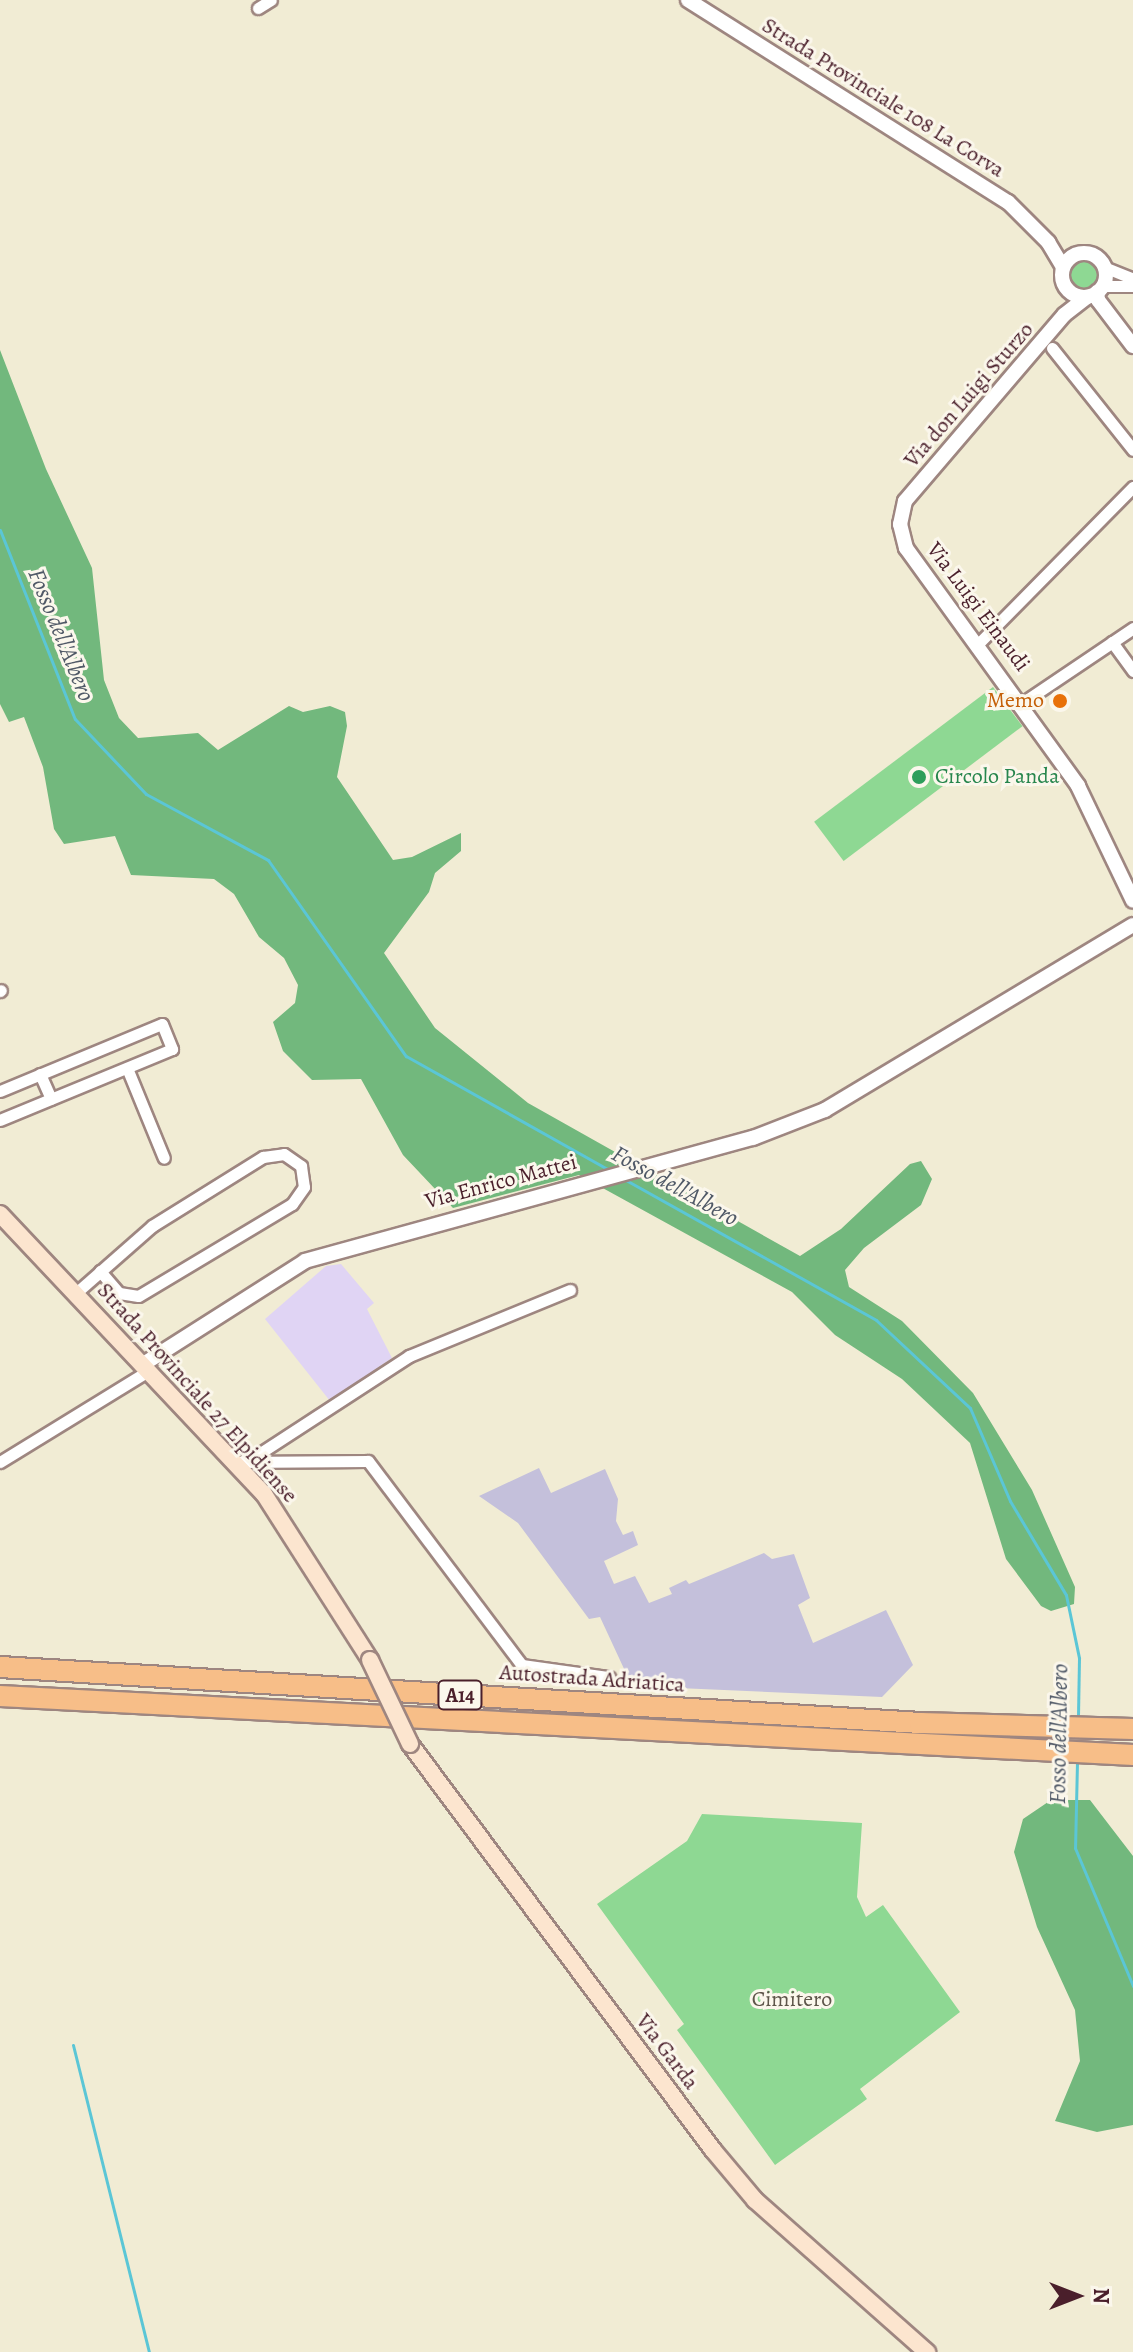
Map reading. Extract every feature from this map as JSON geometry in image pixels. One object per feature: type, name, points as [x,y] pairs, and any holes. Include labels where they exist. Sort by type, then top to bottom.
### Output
[{"type":"highway","name":"Autostrada Adriatica","points":[[0,1667],[920,1723],[1133,1729]]},
{"type":"highway","name":"A14","points":[[0,1696],[1133,1755]]},
{"type":"main road","name":"Strada Provinciale 27 Elpidiense","points":[[0,1214],[77,1292],[145,1368],[243,1461],[370,1660],[410,1744]]},
{"type":"main road","name":"Via Garda","points":[[410,1744],[721,2160],[755,2200],[927,2352]]},
{"type":"street","points":[[258,8],[271,0]]},
{"type":"street","name":"Strada Provinciale 108 La Corva","points":[[688,0],[1008,202],[1048,242],[1063,267]]},
{"type":"street","name":"Strada Provinciale 108 La Corva","points":[[1048,242],[1075,255]]},
{"type":"street","points":[[1133,279],[1104,267],[1088,254],[1075,255],[1063,267],[1069,291],[1096,292],[1133,286]]},
{"type":"street","points":[[1104,267],[1096,292],[1098,300],[1133,346]]},
{"type":"street","name":"Via don Luigi Sturzo","points":[[1064,315],[1069,291]]},
{"type":"street","name":"Via don Luigi Sturzo","points":[[905,501],[1064,315],[1096,292]]},
{"type":"street","points":[[1052,348],[1133,450]]},
{"type":"street","points":[[978,644],[1133,487]]},
{"type":"street","name":"Via Luigi Einaudi","points":[[905,501],[900,524],[906,548],[1022,703],[1086,802],[1133,901]]},
{"type":"street","points":[[1022,703],[1133,628]]},
{"type":"street","points":[[1112,642],[1133,671]]},
{"type":"street","name":"Via Enrico Mattei","points":[[145,1368],[305,1261],[753,1138],[825,1110],[1133,925]]},
{"type":"street","points":[[0,1091],[162,1024],[172,1049],[0,1120]]},
{"type":"street","points":[[127,1068],[164,1158]]},
{"type":"street","points":[[40,1074],[51,1099]]},
{"type":"street","points":[[77,1292],[100,1271],[152,1226],[263,1157],[284,1154],[301,1166],[304,1187],[292,1204],[138,1296],[119,1293],[100,1271]]},
{"type":"street","points":[[243,1461],[409,1356],[570,1290]]},
{"type":"street","points":[[0,1462],[145,1368]]},
{"type":"street","points":[[243,1461],[368,1461],[522,1665],[609,1677]]},
{"type":"shaded area","points":[[341,1264],[374,1303],[367,1309],[392,1358],[330,1401],[265,1319],[326,1266]]},
{"type":"shaded area","points":[[539,1468],[551,1493],[605,1469],[618,1499],[616,1521],[623,1535],[633,1531],[638,1545],[604,1561],[614,1584],[635,1576],[649,1603],[672,1594],[669,1588],[686,1580],[689,1584],[764,1553],[772,1559],[794,1554],[810,1598],[798,1605],[813,1643],[886,1610],[913,1665],[882,1697],[632,1686],[600,1617],[589,1619],[518,1523],[479,1496]]},
{"type":"green space","points":[[1084,260],[1094,264],[1098,274],[1094,284],[1084,288],[1074,284],[1070,274],[1074,264]]},
{"type":"green space","points":[[0,350],[46,469],[92,568],[104,680],[119,718],[138,738],[198,733],[218,750],[289,706],[303,712],[330,706],[345,712],[347,726],[337,777],[393,860],[412,857],[461,833],[461,851],[435,873],[429,892],[384,953],[435,1028],[528,1103],[800,1256],[841,1229],[910,1164],[921,1161],[932,1179],[921,1205],[864,1248],[845,1270],[849,1287],[902,1321],[973,1393],[1032,1490],[1075,1587],[1074,1604],[1051,1611],[1041,1606],[1006,1559],[970,1443],[902,1379],[835,1335],[792,1292],[579,1175],[453,1208],[403,1155],[361,1079],[312,1080],[283,1051],[273,1022],[295,1003],[298,985],[284,958],[259,937],[234,894],[214,879],[131,875],[115,836],[64,844],[54,829],[43,767],[24,717],[9,722],[0,704]]},
{"type":"green space","name":"Circolo Panda","points":[[993,687],[1022,726],[844,861],[814,822]]},
{"type":"green space","points":[[1051,1800],[1090,1800],[1133,1856],[1133,2125],[1097,2132],[1055,2121],[1080,2061],[1075,2010],[1037,1927],[1014,1852],[1023,1819]]},
{"type":"green space","name":"Cimitero","points":[[702,1814],[862,1823],[857,1897],[866,1917],[883,1905],[960,2012],[860,2089],[867,2099],[775,2165],[677,2030],[684,2024],[597,1904],[687,1841]]},
{"type":"waterway","name":"Fosso dell'Albero","points":[[0,530],[75,719],[146,794],[268,860],[406,1056],[611,1171]]},
{"type":"waterway","name":"Fosso dell'Albero","points":[[624,1179],[876,1320],[970,1408],[1010,1501],[1066,1595],[1079,1658],[1078,1718]]},
{"type":"waterway","name":"Fosso dell'Albero","points":[[1077,1762],[1075,1848],[1133,1986]]},
{"type":"waterway","points":[[73,2045],[149,2352]]},
{"type":"place","name":"Memo","points":[[1060,701]]},
{"type":"place","name":"Circolo Panda","points":[[919,777]]}]
